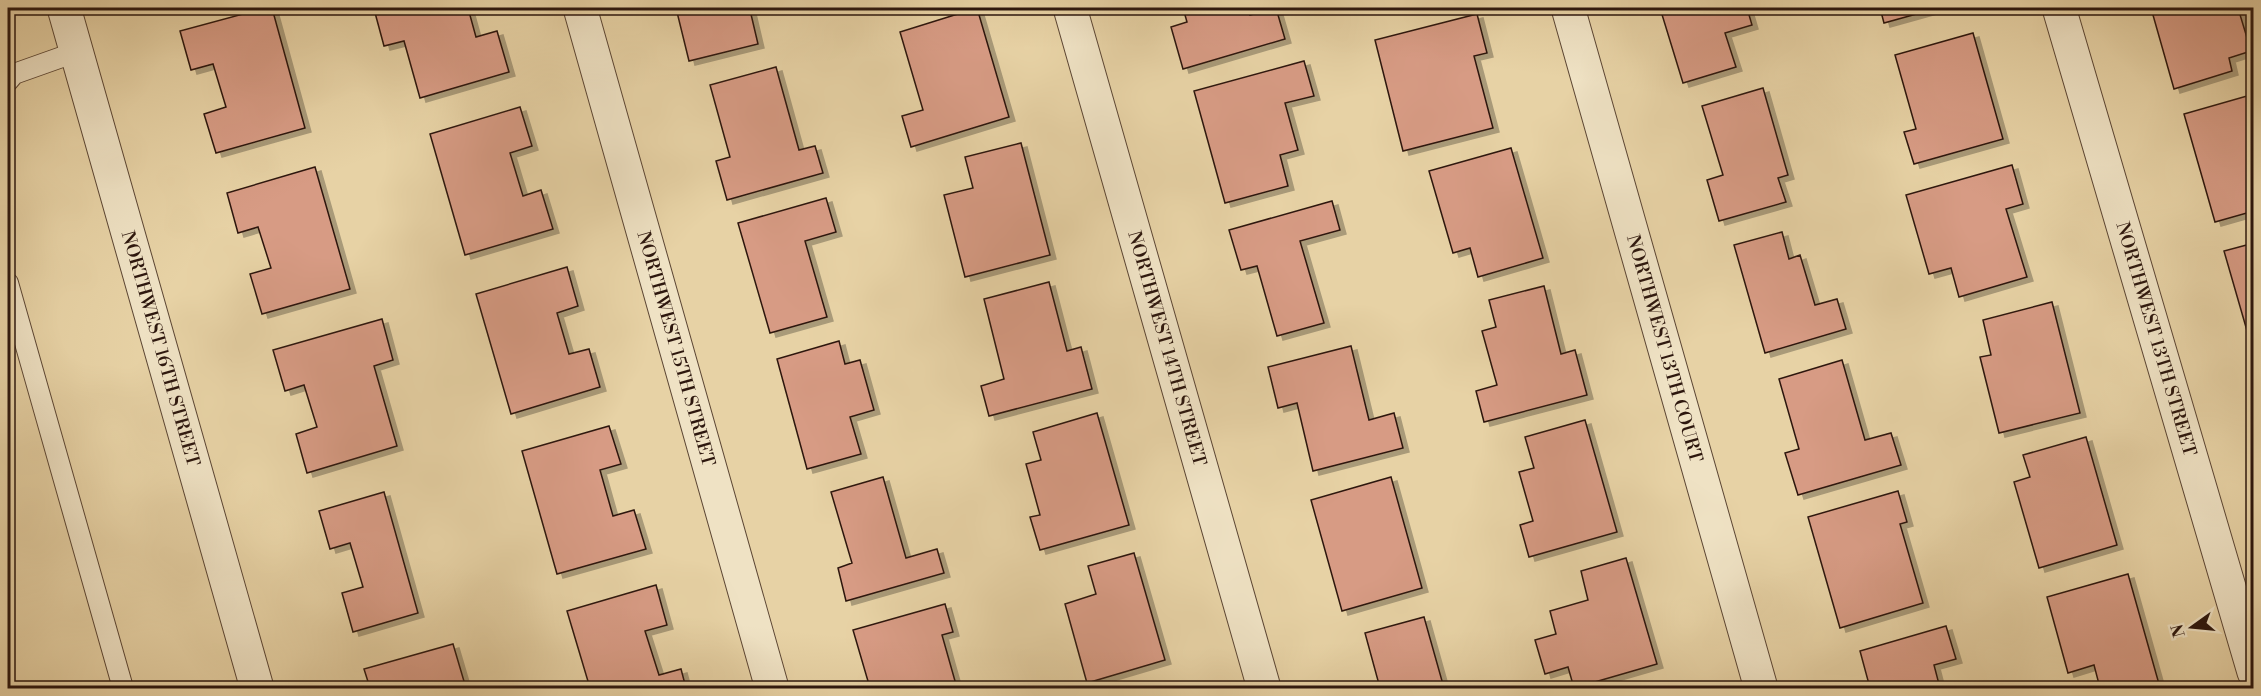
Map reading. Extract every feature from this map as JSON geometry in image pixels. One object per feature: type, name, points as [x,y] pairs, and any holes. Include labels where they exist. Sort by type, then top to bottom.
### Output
[{"type":"street","name":"NORTHWEST 16TH STREET","points":[[64,8],[257,688]]},
{"type":"street","name":"NORTHWEST 15TH STREET","points":[[580,8],[772,688]]},
{"type":"street","name":"NORTHWEST 14TH STREET","points":[[1070,8],[1264,688]]},
{"type":"street","name":"NORTHWEST 13TH COURT","points":[[1568,8],[1761,688]]},
{"type":"street","name":"NORTHWEST 13TH STREET","points":[[2059,8],[2253,672]]},
{"type":"lane","points":[[8,81],[14,74],[76,52]]},
{"type":"lane","points":[[8,283],[123,688]]},
{"type":"building","points":[[272,8],[305,128],[216,153],[204,114],[226,107],[213,64],[191,70],[180,31]]},
{"type":"building","points":[[468,8],[476,37],[497,31],[509,72],[420,98],[404,41],[384,46],[374,9]]},
{"type":"building","points":[[676,8],[760,8],[750,10],[758,44],[689,61]]},
{"type":"building","points":[[977,8],[1009,117],[911,147],[902,116],[923,110],[900,32]]},
{"type":"building","points":[[1183,8],[1248,8],[1250,15],[1276,8],[1285,39],[1183,69],[1171,27],[1187,22]]},
{"type":"building","points":[[1660,8],[1747,8],[1752,25],[1725,33],[1736,67],[1683,83]]},
{"type":"building","points":[[1880,8],[1938,8],[1884,23]]},
{"type":"building","points":[[2151,8],[2238,8],[2251,51],[2229,58],[2232,71],[2174,89]]},
{"type":"building","points":[[1477,14],[1487,53],[1474,56],[1493,128],[1403,151],[1375,40]]},
{"type":"building","points":[[1973,33],[2003,139],[1914,164],[1904,132],[1916,129],[1895,55]]},
{"type":"building","points":[[1304,61],[1314,96],[1285,103],[1298,150],[1280,155],[1288,186],[1225,203],[1194,91]]},
{"type":"building","points":[[776,67],[799,150],[815,146],[823,173],[727,200],[716,161],[730,157],[710,85]]},
{"type":"building","points":[[1763,88],[1788,175],[1778,178],[1786,202],[1719,221],[1707,180],[1723,175],[1702,106]]},
{"type":"building","points":[[2254,94],[2254,211],[2215,222],[2184,114]]},
{"type":"building","points":[[520,107],[532,146],[510,153],[523,196],[541,190],[553,229],[465,255],[430,134]]},
{"type":"building","points":[[1021,143],[1050,255],[965,277],[944,195],[973,188],[965,157]]},
{"type":"building","points":[[1511,148],[1543,258],[1478,277],[1470,248],[1453,253],[1429,171]]},
{"type":"building","points":[[2012,165],[2023,204],[2006,209],[2027,277],[1959,297],[1951,268],[1929,274],[1906,195]]},
{"type":"building","points":[[315,167],[350,289],[262,314],[250,274],[271,268],[258,227],[238,233],[227,193]]},
{"type":"building","points":[[826,198],[836,232],[805,241],[827,317],[770,333],[738,223]]},
{"type":"building","points":[[1332,201],[1340,230],[1300,241],[1324,323],[1277,336],[1257,266],[1241,270],[1229,230]]},
{"type":"building","points":[[1782,232],[1789,259],[1800,255],[1815,305],[1837,299],[1846,329],[1765,353],[1734,245]]},
{"type":"building","points":[[2254,243],[2254,355],[2224,251]]},
{"type":"building","points":[[567,267],[578,306],[557,313],[569,354],[589,349],[600,387],[511,414],[476,294]]},
{"type":"building","points":[[1049,282],[1067,351],[1081,347],[1092,389],[989,416],[981,386],[1004,379],[984,299]]},
{"type":"building","points":[[1544,286],[1561,354],[1575,350],[1587,395],[1484,422],[1476,391],[1497,385],[1482,331],[1496,327],[1489,300]]},
{"type":"building","points":[[2052,302],[2080,413],[1999,433],[1980,357],[1991,355],[1983,320]]},
{"type":"building","points":[[382,319],[393,360],[374,366],[397,446],[307,473],[296,434],[317,427],[304,385],[285,391],[273,350]]},
{"type":"building","points":[[839,341],[845,364],[860,360],[874,410],[850,417],[861,454],[807,469],[777,359]]},
{"type":"building","points":[[1351,346],[1369,420],[1394,413],[1403,448],[1313,471],[1297,403],[1278,408],[1268,367]]},
{"type":"building","points":[[1842,360],[1865,440],[1891,433],[1901,465],[1798,495],[1785,453],[1799,449],[1779,379]]},
{"type":"building","points":[[1097,413],[1129,525],[1040,550],[1030,517],[1040,515],[1026,464],[1041,460],[1033,432]]},
{"type":"building","points":[[1585,420],[1617,532],[1529,557],[1520,525],[1533,521],[1519,472],[1534,468],[1525,437]]},
{"type":"building","points":[[609,426],[621,464],[600,470],[613,516],[634,510],[646,549],[557,574],[522,451]]},
{"type":"building","points":[[2086,437],[2117,545],[2039,568],[2014,482],[2030,477],[2023,455]]},
{"type":"building","points":[[883,477],[906,558],[937,549],[944,573],[846,601],[838,568],[852,563],[831,492]]},
{"type":"building","points":[[1391,477],[1422,588],[1342,611],[1311,500]]},
{"type":"building","points":[[1898,491],[1907,522],[1900,524],[1923,603],[1840,628],[1808,517]]},
{"type":"building","points":[[384,492],[418,613],[353,632],[342,593],[363,587],[350,543],[330,549],[319,511]]},
{"type":"building","points":[[1134,553],[1165,660],[1087,683],[1065,604],[1096,594],[1088,566]]},
{"type":"building","points":[[1626,558],[1657,664],[1574,688],[1568,667],[1545,674],[1535,640],[1556,634],[1550,611],[1588,600],[1581,571]]},
{"type":"building","points":[[2128,574],[2159,684],[2143,688],[2100,688],[2094,665],[2068,673],[2047,597]]},
{"type":"building","points":[[656,585],[667,625],[645,631],[659,675],[681,669],[686,688],[590,688],[567,611]]},
{"type":"building","points":[[945,604],[953,632],[942,635],[957,688],[870,688],[853,630]]},
{"type":"building","points":[[1424,617],[1444,688],[1380,688],[1365,633]]},
{"type":"building","points":[[1946,626],[1956,659],[1934,665],[1940,688],[1870,688],[1860,651]]},
{"type":"building","points":[[453,644],[466,688],[370,688],[364,669]]}]
